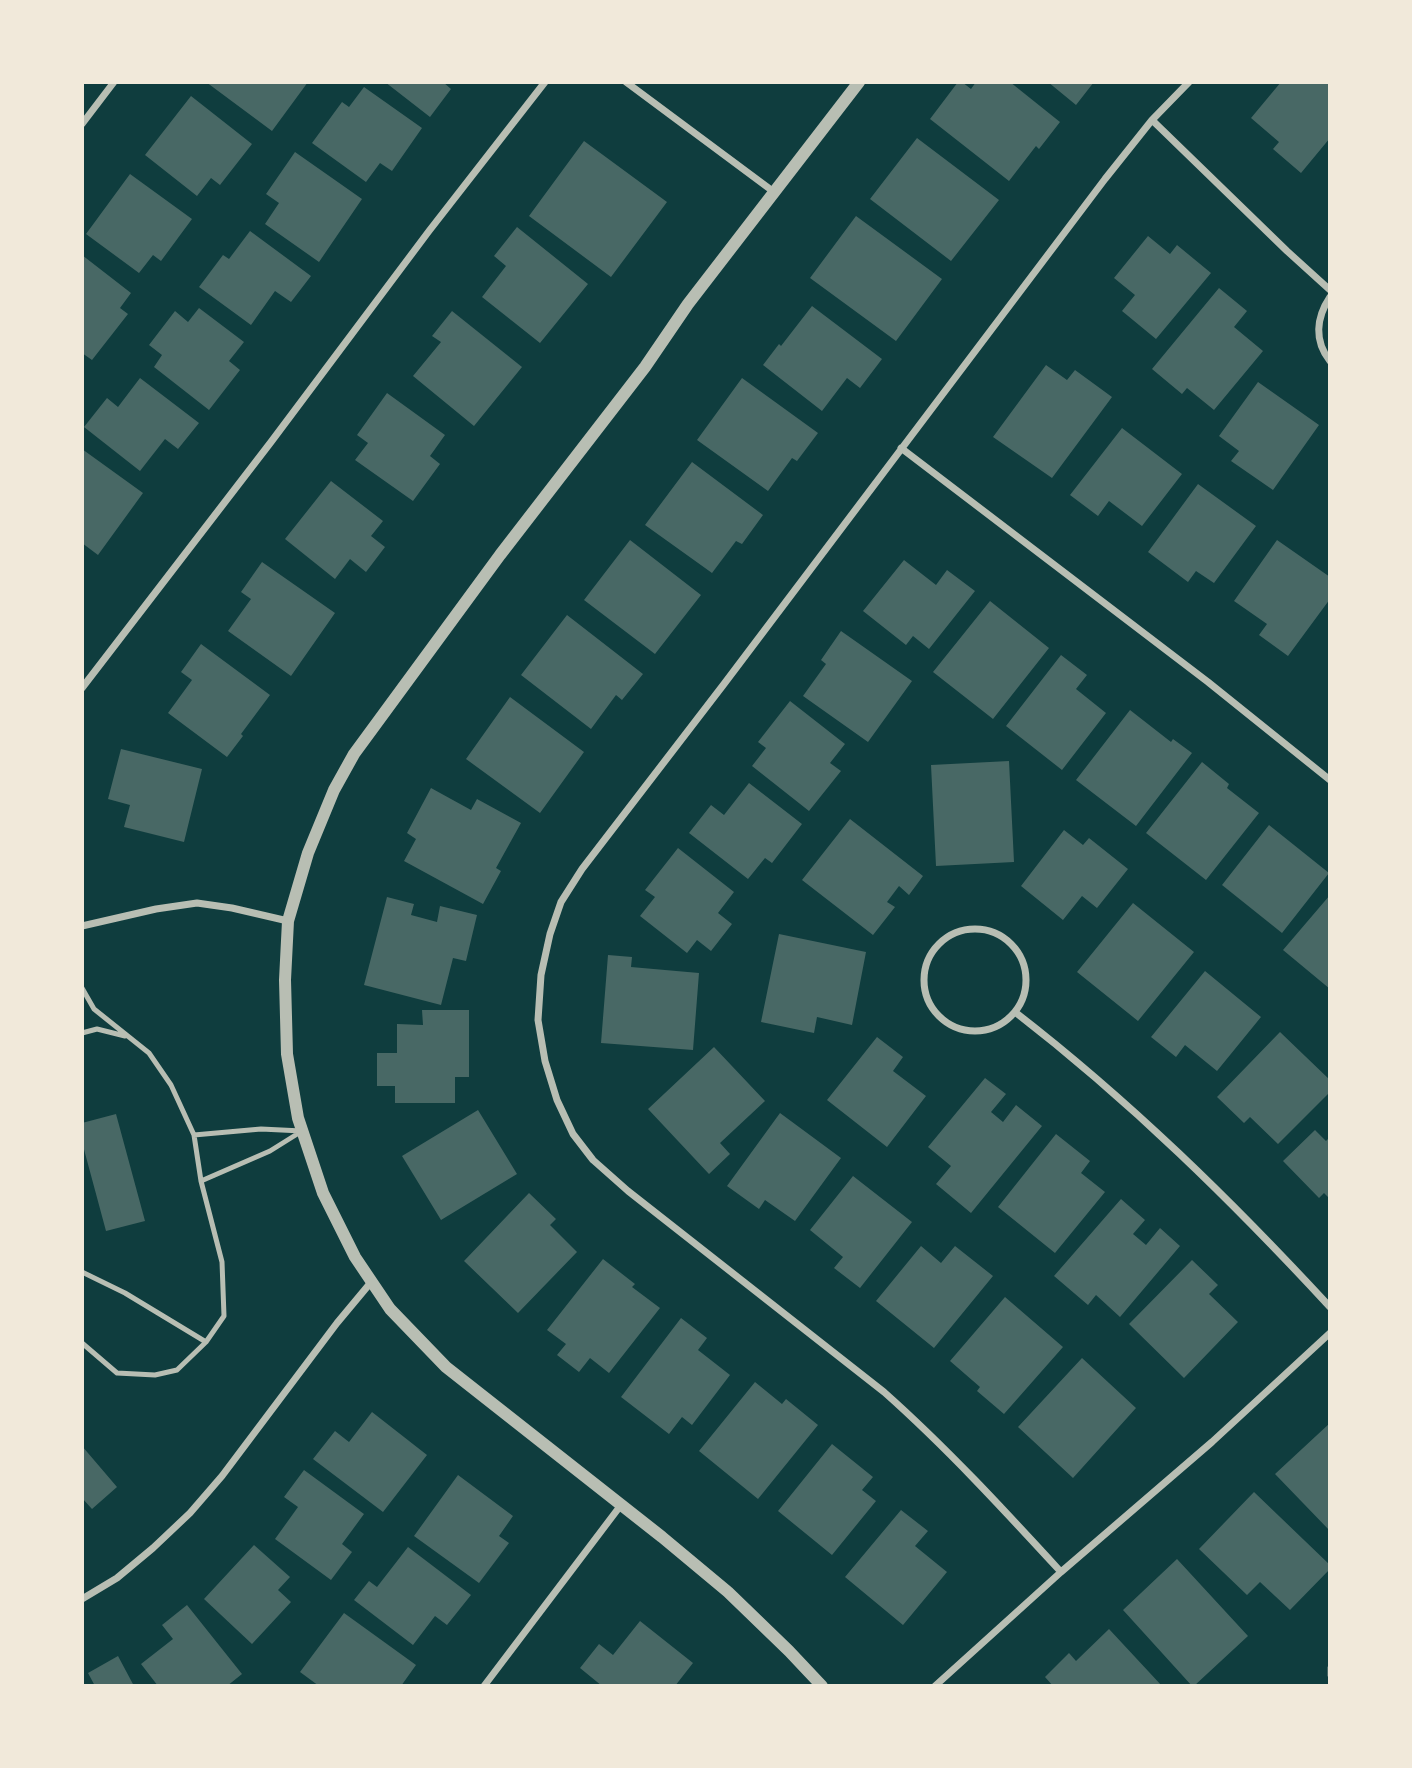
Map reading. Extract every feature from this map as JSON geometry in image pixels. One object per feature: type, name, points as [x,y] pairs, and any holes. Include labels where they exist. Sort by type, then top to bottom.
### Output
[{"type":"street","points":[[82,124],[114,82]]},
{"type":"street","points":[[82,688],[545,82]]},
{"type":"street","points":[[626,82],[774,192]]},
{"type":"street","points":[[822,1686],[728,1592],[446,1367],[390,1309],[355,1257],[323,1193],[302,1131],[288,1054],[285,980],[288,921],[308,853],[334,790],[354,754],[499,555],[645,367],[688,304],[859,82]]},
{"type":"street","points":[[1061,1572],[971,1474],[884,1392],[628,1191],[593,1160],[573,1134],[557,1100],[545,1061],[538,1020],[541,975],[550,934],[561,902],[582,869],[1097,188],[1152,120],[1189,82]]},
{"type":"street","points":[[1152,120],[1330,290]]},
{"type":"street","points":[[1330,297],[1322,308],[1318,325],[1319,342],[1330,361]]},
{"type":"street","points":[[901,448],[1208,682],[1330,780]]},
{"type":"street","points":[[82,926],[156,909],[197,903],[288,921]]},
{"type":"street","points":[[982,929],[1000,935],[1014,946],[1023,961],[1027,979],[1024,996],[1016,1012],[1004,1023],[989,1030],[973,1032],[957,1029],[943,1021],[926,994],[923,978],[935,948],[948,936],[965,930],[982,929]]},
{"type":"street","points":[[1016,1012],[1146,1121],[1266,1238],[1330,1307]]},
{"type":"street","points":[[82,1599],[117,1578],[190,1514],[372,1281]]},
{"type":"street","points":[[935,1686],[1330,1333]]},
{"type":"street","points":[[484,1686],[621,1504]]},
{"type":"lane","points":[[82,988],[94,1009],[149,1053],[172,1085],[194,1135],[201,1181],[222,1262],[224,1316],[206,1342],[177,1370],[155,1375],[117,1373],[82,1343]]},
{"type":"lane","points":[[82,1033],[97,1029],[128,1037]]},
{"type":"lane","points":[[194,1135],[261,1129],[302,1131]]},
{"type":"lane","points":[[201,1181],[270,1151],[302,1131]]},
{"type":"lane","points":[[82,1272],[125,1293],[206,1342]]},
{"type":"path","points":[[1330,1667],[1330,1676]]},
{"type":"building","points":[[206,82],[308,82],[272,131]]},
{"type":"building","points":[[385,82],[443,82],[451,89],[430,117]]},
{"type":"building","points":[[958,82],[971,89],[976,82],[1010,82],[1060,122],[1039,149],[1036,146],[1009,181],[930,119]]},
{"type":"building","points":[[1048,82],[1094,82],[1076,105]]},
{"type":"building","points":[[1281,82],[1330,82],[1330,138],[1301,173],[1273,149],[1279,142],[1251,118]]},
{"type":"building","points":[[364,87],[422,128],[392,171],[380,163],[366,182],[312,143],[342,102],[349,107]]},
{"type":"building","points":[[191,96],[252,144],[220,185],[211,178],[197,196],[145,155]]},
{"type":"building","points":[[917,138],[999,200],[951,261],[870,199]]},
{"type":"building","points":[[584,141],[667,202],[611,277],[529,216]]},
{"type":"building","points":[[295,152],[362,199],[319,262],[265,224],[279,203],[266,194]]},
{"type":"building","points":[[130,174],[192,219],[161,261],[153,255],[139,273],[86,234]]},
{"type":"building","points":[[856,216],[942,279],[896,341],[810,278]]},
{"type":"building","points":[[517,227],[588,284],[540,343],[482,297],[506,266],[494,256]]},
{"type":"building","points":[[250,231],[311,276],[291,302],[275,291],[251,325],[199,287],[223,255],[229,259]]},
{"type":"building","points":[[1148,236],[1170,254],[1177,245],[1211,273],[1156,339],[1122,311],[1135,295],[1114,278]]},
{"type":"building","points":[[82,255],[131,293],[120,308],[128,314],[92,360],[82,353]]},
{"type":"building","points":[[1219,288],[1247,311],[1234,327],[1263,351],[1214,410],[1187,388],[1182,394],[1152,369]]},
{"type":"building","points":[[812,306],[882,359],[860,388],[847,378],[822,411],[763,365]]},
{"type":"building","points":[[199,308],[244,342],[229,361],[240,370],[209,410],[154,367],[162,355],[149,345],[175,311],[188,322]]},
{"type":"building","points":[[452,311],[522,367],[474,426],[413,376],[441,342],[432,336]]},
{"type":"building","points":[[1046,365],[1067,380],[1075,370],[1112,397],[1052,478],[993,437]]},
{"type":"building","points":[[140,378],[199,423],[178,449],[165,439],[140,471],[84,427],[107,398],[118,407]]},
{"type":"building","points":[[742,378],[818,433],[797,461],[792,458],[768,491],[697,440]]},
{"type":"building","points":[[1258,382],[1319,425],[1273,490],[1231,461],[1239,451],[1219,436]]},
{"type":"building","points":[[387,393],[445,435],[430,456],[440,464],[413,501],[355,460],[368,443],[357,435]]},
{"type":"building","points":[[1122,428],[1182,474],[1142,526],[1109,501],[1098,516],[1070,495]]},
{"type":"building","points":[[82,449],[143,493],[98,555],[82,543]]},
{"type":"building","points":[[692,462],[763,515],[742,544],[736,541],[712,573],[645,525]]},
{"type":"building","points":[[331,481],[383,521],[371,536],[385,547],[366,572],[350,559],[335,579],[285,539]]},
{"type":"building","points":[[1198,484],[1256,526],[1214,583],[1196,571],[1188,582],[1148,552]]},
{"type":"building","points":[[630,540],[701,595],[655,654],[584,600]]},
{"type":"building","points":[[1277,540],[1330,577],[1330,599],[1288,656],[1259,635],[1267,624],[1234,601]]},
{"type":"building","points":[[904,560],[936,585],[947,570],[975,591],[929,649],[913,636],[906,645],[863,611]]},
{"type":"building","points":[[262,562],[335,613],[291,676],[228,631],[251,599],[241,592]]},
{"type":"building","points":[[990,601],[1049,648],[993,719],[933,672]]},
{"type":"building","points":[[567,615],[643,674],[622,700],[616,695],[591,729],[521,675]]},
{"type":"building","points":[[841,631],[912,681],[868,742],[803,696],[826,664],[821,660]]},
{"type":"building","points":[[201,644],[270,695],[227,757],[168,713],[192,680],[181,672]]},
{"type":"building","points":[[1061,655],[1087,675],[1076,689],[1106,713],[1062,770],[1006,726]]},
{"type":"building","points":[[510,697],[584,752],[540,813],[466,759]]},
{"type":"building","points":[[790,701],[845,744],[830,763],[841,771],[809,811],[752,766],[766,748],[758,742]]},
{"type":"building","points":[[1130,710],[1171,742],[1173,739],[1192,753],[1136,826],[1076,780]]},
{"type":"building","points":[[121,749],[202,769],[184,842],[124,827],[130,805],[108,799]]},
{"type":"building","points":[[1009,761],[1014,862],[936,866],[931,765]]},
{"type":"building","points":[[1202,762],[1229,784],[1227,788],[1259,813],[1206,880],[1146,833]]},
{"type":"building","points":[[749,783],[802,824],[772,863],[765,858],[748,879],[689,833],[711,805],[724,815]]},
{"type":"building","points":[[431,788],[471,810],[477,799],[521,823],[496,868],[501,871],[483,904],[404,861],[416,839],[407,833]]},
{"type":"building","points":[[850,819],[923,876],[909,895],[899,886],[887,902],[895,907],[873,935],[802,880]]},
{"type":"building","points":[[1269,825],[1329,873],[1282,933],[1222,885]]},
{"type":"building","points":[[1064,830],[1083,845],[1089,838],[1128,869],[1097,908],[1082,896],[1063,920],[1021,886]]},
{"type":"building","points":[[678,848],[734,892],[718,913],[732,924],[711,951],[697,940],[687,953],[640,916],[655,897],[645,890]]},
{"type":"building","points":[[1330,895],[1330,989],[1283,950]]},
{"type":"building","points":[[387,897],[414,904],[411,915],[437,922],[440,906],[477,915],[466,961],[453,958],[441,1005],[364,985]]},
{"type":"building","points":[[1133,903],[1194,952],[1138,1021],[1077,972]]},
{"type":"building","points":[[779,934],[866,952],[852,1025],[817,1017],[814,1033],[761,1022]]},
{"type":"building","points":[[608,955],[632,957],[631,967],[699,973],[693,1050],[601,1043]]},
{"type":"building","points":[[1205,971],[1261,1017],[1217,1071],[1185,1045],[1176,1057],[1151,1037]]},
{"type":"building","points":[[422,1010],[469,1010],[469,1077],[455,1077],[455,1103],[395,1103],[395,1086],[377,1086],[377,1053],[397,1053],[397,1024],[423,1025]]},
{"type":"building","points":[[1280,1032],[1330,1080],[1330,1092],[1278,1144],[1250,1117],[1244,1123],[1217,1097]]},
{"type":"building","points":[[877,1037],[903,1057],[893,1071],[926,1096],[887,1147],[827,1100]]},
{"type":"building","points":[[714,1047],[765,1101],[720,1143],[730,1154],[709,1174],[648,1109]]},
{"type":"building","points":[[985,1078],[1006,1094],[991,1112],[1003,1122],[1016,1105],[1042,1126],[971,1213],[936,1184],[951,1166],[928,1147]]},
{"type":"building","points":[[478,1110],[517,1174],[441,1220],[402,1156]]},
{"type":"building","points":[[780,1113],[841,1158],[795,1221],[765,1200],[759,1209],[727,1186]]},
{"type":"building","points":[[116,1114],[145,1221],[106,1231],[82,1142],[82,1123]]},
{"type":"building","points":[[1315,1130],[1326,1141],[1330,1137],[1330,1199],[1324,1193],[1319,1198],[1283,1161]]},
{"type":"building","points":[[1056,1134],[1090,1161],[1081,1173],[1105,1192],[1055,1253],[998,1207]]},
{"type":"building","points":[[853,1176],[912,1222],[860,1288],[834,1268],[843,1257],[810,1230]]},
{"type":"building","points":[[529,1193],[556,1219],[550,1225],[577,1252],[518,1313],[464,1261]]},
{"type":"building","points":[[1121,1199],[1145,1220],[1133,1234],[1146,1245],[1160,1228],[1180,1246],[1120,1317],[1096,1295],[1088,1305],[1054,1276]]},
{"type":"building","points":[[921,1246],[941,1263],[955,1246],[993,1276],[934,1348],[876,1301]]},
{"type":"building","points":[[603,1259],[635,1284],[632,1287],[660,1308],[609,1373],[590,1358],[579,1372],[557,1355],[566,1344],[547,1330]]},
{"type":"building","points":[[1192,1260],[1218,1285],[1209,1294],[1238,1322],[1184,1378],[1129,1324]]},
{"type":"building","points":[[1005,1297],[1063,1347],[1004,1414],[977,1391],[980,1387],[950,1361]]},
{"type":"building","points":[[681,1318],[707,1338],[698,1350],[730,1375],[692,1425],[682,1417],[669,1434],[621,1397]]},
{"type":"building","points":[[1082,1358],[1136,1408],[1073,1478],[1018,1427]]},
{"type":"building","points":[[755,1382],[782,1404],[786,1399],[818,1425],[758,1499],[699,1451]]},
{"type":"building","points":[[372,1412],[427,1455],[383,1512],[313,1459],[335,1431],[349,1442]]},
{"type":"building","points":[[1330,1423],[1330,1531],[1275,1474]]},
{"type":"building","points":[[832,1444],[873,1477],[862,1490],[876,1501],[832,1555],[778,1511]]},
{"type":"building","points":[[82,1446],[117,1487],[92,1509],[82,1498]]},
{"type":"building","points":[[304,1470],[364,1514],[342,1544],[352,1552],[331,1580],[275,1539],[298,1507],[284,1497]]},
{"type":"building","points":[[458,1475],[513,1516],[499,1536],[509,1543],[479,1583],[414,1536]]},
{"type":"building","points":[[1254,1492],[1330,1565],[1330,1569],[1290,1610],[1260,1582],[1247,1595],[1199,1549]]},
{"type":"building","points":[[901,1510],[928,1531],[915,1546],[947,1572],[903,1625],[845,1577]]},
{"type":"building","points":[[254,1545],[290,1577],[278,1590],[291,1602],[252,1644],[204,1599]]},
{"type":"building","points":[[408,1547],[471,1595],[447,1625],[435,1616],[413,1645],[354,1600],[369,1581],[377,1587]]},
{"type":"building","points":[[1177,1559],[1248,1636],[1194,1686],[1123,1610]]},
{"type":"building","points":[[187,1605],[242,1674],[227,1686],[158,1686],[141,1664],[173,1639],[162,1625]]},
{"type":"building","points":[[344,1613],[416,1665],[401,1686],[319,1686],[300,1672]]},
{"type":"building","points":[[640,1621],[693,1663],[675,1686],[602,1686],[580,1668],[599,1644],[613,1655]]},
{"type":"building","points":[[1109,1629],[1162,1686],[1053,1686],[1045,1677],[1069,1653],[1076,1661]]},
{"type":"building","points":[[118,1656],[134,1686],[95,1686],[88,1673]]}]
